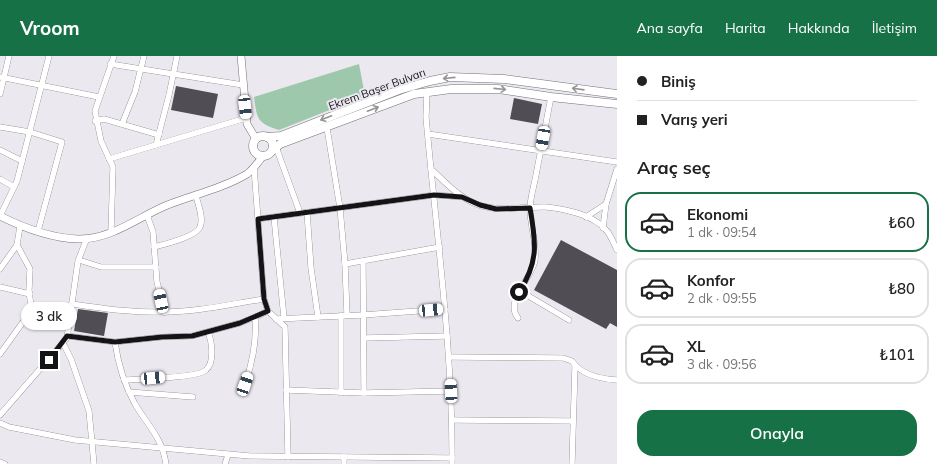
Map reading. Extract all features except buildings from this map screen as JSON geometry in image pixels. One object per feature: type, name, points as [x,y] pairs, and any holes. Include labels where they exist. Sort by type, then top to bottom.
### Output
[{"type":"main road","name":"Ekrem Başer Bulvarı","points":[[267,137],[281,136],[399,90],[450,77],[504,79],[617,94]]},
{"type":"main road","name":"Ekrem Başer Bulvarı","points":[[275,148],[414,94],[427,92],[451,89],[498,89],[551,97],[617,104]]},
{"type":"main road","points":[[259,137],[267,137],[275,148],[267,155],[263,156],[256,154],[253,146],[256,139],[259,137]]},
{"type":"street","points":[[0,94],[2,77],[9,56]]},
{"type":"street","points":[[50,56],[14,187],[0,216],[20,226],[79,239],[111,232],[147,215],[230,183],[249,173],[263,156]]},
{"type":"street","points":[[111,232],[113,167],[101,141],[95,111],[114,56]]},
{"type":"street","points":[[122,124],[142,68],[144,56]]},
{"type":"street","points":[[156,145],[177,56]]},
{"type":"street","points":[[242,56],[247,124],[256,139]]},
{"type":"street","points":[[110,64],[243,84]]},
{"type":"street","points":[[2,77],[42,84],[99,97]]},
{"type":"street","points":[[0,423],[9,427],[75,440],[164,449],[288,457],[344,457],[452,461],[449,357],[440,247],[428,134],[427,92]]},
{"type":"street","points":[[518,318],[515,314],[513,306],[515,297],[528,280],[534,261],[534,232],[530,208],[551,97]]},
{"type":"street","points":[[96,121],[104,118],[159,135]]},
{"type":"street","points":[[109,159],[246,118]]},
{"type":"street","points":[[0,132],[0,128],[30,132],[62,142],[38,231]]},
{"type":"street","points":[[327,128],[340,208],[345,264],[347,316]]},
{"type":"street","points":[[428,134],[617,162]]},
{"type":"street","points":[[275,148],[300,213]]},
{"type":"street","points":[[0,150],[22,161]]},
{"type":"street","points":[[254,167],[264,299],[268,311],[285,327],[288,457]]},
{"type":"street","points":[[431,168],[462,197],[480,205],[496,209],[546,207],[596,221],[604,228],[617,250]]},
{"type":"street","points":[[604,228],[606,204],[617,169]]},
{"type":"street","points":[[0,179],[14,187]]},
{"type":"street","points":[[258,219],[434,195],[462,197]]},
{"type":"street","points":[[154,247],[195,234],[200,227],[201,217],[196,196]]},
{"type":"street","points":[[586,217],[606,204]]},
{"type":"street","points":[[307,212],[311,268],[318,317]]},
{"type":"street","points":[[147,215],[153,232],[158,288],[165,312]]},
{"type":"street","points":[[274,217],[284,318]]},
{"type":"street","points":[[0,269],[17,245],[20,226]]},
{"type":"street","points":[[0,415],[63,343],[67,336],[78,260],[87,238]]},
{"type":"street","points":[[0,354],[28,315],[30,304],[30,269],[17,245]]},
{"type":"street","points":[[345,264],[440,247]]},
{"type":"street","points":[[78,260],[101,267],[156,267]]},
{"type":"street","points":[[363,261],[364,393]]},
{"type":"street","points":[[0,287],[30,294]]},
{"type":"street","points":[[520,291],[569,320]]},
{"type":"street","points":[[71,304],[128,312],[165,312],[223,306],[264,299]]},
{"type":"street","points":[[30,304],[50,313],[68,327]]},
{"type":"street","points":[[276,319],[445,309]]},
{"type":"street","points":[[67,336],[115,342],[162,337],[192,336],[255,317],[268,311]]},
{"type":"street","points":[[340,315],[341,392]]},
{"type":"street","points":[[245,384],[253,358],[257,334],[255,317]]},
{"type":"street","points":[[124,380],[186,376],[200,374],[206,371],[209,366],[211,355],[211,340],[208,332]]},
{"type":"street","points":[[364,338],[447,336]]},
{"type":"street","points":[[115,342],[118,364],[129,392],[164,449],[166,464]]},
{"type":"street","points":[[63,343],[71,359],[89,411],[94,464]]},
{"type":"street","points":[[449,357],[563,358],[572,361],[575,366],[587,373],[604,379],[617,380]]},
{"type":"street","points":[[572,464],[575,366]]},
{"type":"street","points":[[286,390],[364,393],[451,391]]},
{"type":"street","points":[[129,392],[193,397]]},
{"type":"street","points":[[452,420],[573,421]]},
{"type":"street","points":[[225,464],[228,454]]},
{"type":"street","points":[[344,457],[344,464]]},
{"type":"street","points":[[0,462],[5,464]]},
{"type":"green space","points":[[359,64],[365,96],[279,130],[266,125],[259,119],[254,97]]},
{"type":"route","points":[[49,360],[67,336],[115,342],[162,337],[192,336],[240,323],[268,311],[264,299],[258,219],[434,195],[462,197],[480,205],[496,209],[530,208],[534,232],[534,261],[528,280],[519,292]]}]
